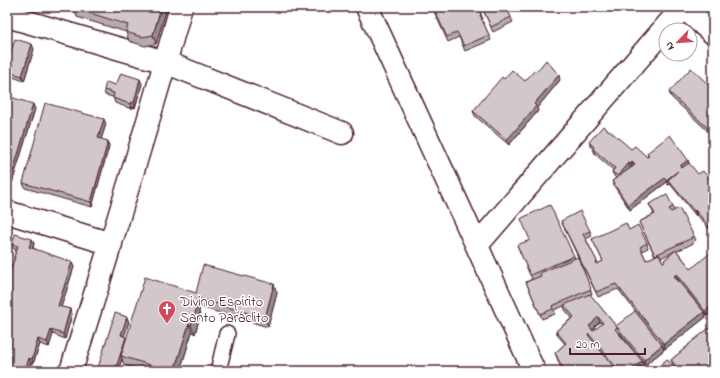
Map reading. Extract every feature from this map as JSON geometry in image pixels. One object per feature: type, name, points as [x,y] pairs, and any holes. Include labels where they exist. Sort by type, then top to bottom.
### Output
[{"type":"street","points":[[71,371],[166,62],[181,7]]},
{"type":"street","points":[[367,7],[534,371]]},
{"type":"street","points":[[477,245],[683,7],[713,33]]},
{"type":"street","points":[[7,16],[166,62],[342,133]]},
{"type":"street","points":[[7,212],[111,244]]},
{"type":"street","points":[[649,371],[713,322]]},
{"type":"lane","points":[[218,371],[227,334]]},
{"type":"building","points":[[74,7],[161,7],[153,35],[142,37],[126,32],[128,25]]},
{"type":"building","points":[[433,7],[478,7],[489,35],[464,46],[457,32],[447,37]]},
{"type":"building","points":[[482,7],[506,7],[511,17],[491,27]]},
{"type":"building","points":[[15,39],[32,44],[22,76],[7,71],[7,64]]},
{"type":"building","points":[[546,60],[559,75],[534,104],[536,106],[507,140],[473,111],[502,77],[504,79],[512,70],[525,81],[535,70],[537,71]]},
{"type":"building","points":[[691,68],[713,89],[713,133],[669,92]]},
{"type":"building","points":[[121,73],[140,79],[134,103],[131,102],[130,104],[113,98],[114,93],[104,90],[106,82],[116,85]]},
{"type":"building","points":[[7,96],[33,104],[11,178],[7,177]]},
{"type":"building","points":[[45,103],[104,119],[98,138],[108,141],[91,202],[23,183]]},
{"type":"building","points":[[603,126],[631,149],[635,146],[647,157],[649,156],[647,153],[670,135],[688,160],[680,166],[682,168],[689,163],[698,174],[703,171],[713,184],[713,223],[709,226],[695,210],[694,211],[668,180],[678,171],[666,180],[665,178],[628,205],[612,181],[635,165],[632,162],[631,164],[629,163],[618,176],[612,172],[615,168],[593,149],[594,147],[589,142]]},
{"type":"building","points":[[667,195],[673,207],[669,209],[671,212],[679,208],[694,236],[655,255],[639,222],[655,214],[649,204]]},
{"type":"building","points":[[550,205],[574,256],[530,275],[517,245],[530,240],[521,219]]},
{"type":"building","points":[[580,211],[590,231],[583,234],[597,261],[597,264],[603,261],[592,239],[626,223],[629,230],[638,225],[647,243],[640,247],[646,260],[659,254],[663,262],[676,250],[691,269],[710,253],[713,257],[713,305],[705,311],[676,274],[674,276],[704,312],[664,344],[616,284],[596,292],[561,221]]},
{"type":"building","points":[[15,234],[32,239],[29,247],[72,262],[58,306],[70,309],[63,334],[51,330],[47,342],[38,339],[32,359],[29,358],[25,371],[7,371],[7,280],[18,246],[12,244]]},
{"type":"building","points":[[578,257],[591,289],[552,306],[553,309],[540,314],[526,282],[541,276],[540,273]]},
{"type":"building","points":[[203,265],[274,284],[265,318],[197,298],[194,307],[197,307],[191,325],[189,324],[174,371],[169,371],[121,356],[145,277],[196,293]]},
{"type":"building","points":[[590,294],[616,326],[635,311],[662,345],[644,360],[617,327],[615,329],[642,361],[629,371],[619,371],[589,334],[588,335],[617,371],[566,371],[555,353],[566,343],[556,331],[574,317],[564,305]],"holes":[[[598,317],[603,323],[593,331],[589,326]]]},
{"type":"building","points":[[115,313],[127,317],[121,335],[126,337],[115,371],[97,371]]},
{"type":"building","points":[[713,325],[713,371],[680,371],[671,360]]},
{"type":"building","points":[[667,359],[676,371],[653,371]]},
{"type":"place","name":"Divino Espírito Santo Paráclito","points":[[167,324]]}]
